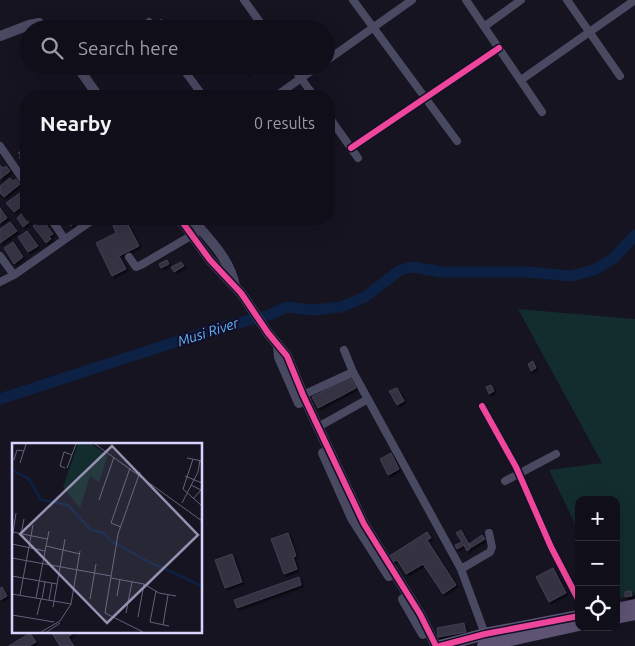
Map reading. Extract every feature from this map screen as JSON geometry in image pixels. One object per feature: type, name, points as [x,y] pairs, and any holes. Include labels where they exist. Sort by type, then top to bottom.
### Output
[{"type":"main road","points":[[620,608],[635,605]]},
{"type":"main road","points":[[620,617],[635,614]]},
{"type":"main road","points":[[484,640],[575,617]]},
{"type":"main road","points":[[440,646],[575,626]]},
{"type":"street","points":[[244,0],[258,20]]},
{"type":"street","points":[[353,0],[457,141]]},
{"type":"street","points":[[335,54],[412,0]]},
{"type":"street","points":[[466,0],[542,112]]},
{"type":"street","points":[[485,26],[521,0]]},
{"type":"street","points":[[567,0],[620,76]]},
{"type":"street","points":[[521,80],[589,32],[633,4]]},
{"type":"street","points":[[0,36],[20,28]]},
{"type":"street","points":[[351,148],[499,48]]},
{"type":"street","points":[[83,75],[94,90]]},
{"type":"street","points":[[188,75],[199,90]]},
{"type":"street","points":[[298,75],[309,90]]},
{"type":"street","points":[[285,90],[306,75]]},
{"type":"street","points":[[335,125],[358,158]]},
{"type":"street","points":[[0,146],[20,175]]},
{"type":"street","points":[[55,225],[64,238]]},
{"type":"street","points":[[0,282],[14,275],[85,225]]},
{"type":"street","points":[[184,225],[225,278],[238,289],[286,356],[318,427],[331,462]]},
{"type":"street","points":[[197,225],[226,261],[238,289]]},
{"type":"street","points":[[129,257],[136,267],[142,265],[201,230]]},
{"type":"street","points":[[0,256],[14,275]]},
{"type":"street","points":[[278,346],[279,358],[362,527],[436,646]]},
{"type":"street","points":[[344,350],[353,372],[460,569],[484,640]]},
{"type":"street","points":[[303,395],[353,372]]},
{"type":"street","points":[[318,427],[368,399]]},
{"type":"street","points":[[482,406],[519,474],[551,547],[575,593]]},
{"type":"street","points":[[505,481],[556,454]]},
{"type":"street","points":[[460,569],[490,552],[492,547],[489,533]]},
{"type":"street","points":[[414,610],[428,646]]},
{"type":"green space","points":[[518,309],[635,319],[635,595],[620,598],[620,496],[575,496],[575,524],[549,470],[602,463]]},
{"type":"building","points":[[0,165],[3,168],[6,166],[10,171],[0,179]]},
{"type":"building","points":[[10,178],[13,181],[16,179],[20,184],[4,197],[0,193],[0,186]]},
{"type":"building","points":[[20,193],[20,208],[14,212],[6,203]]},
{"type":"building","points":[[0,208],[7,218],[0,223]]},
{"type":"building","points":[[10,222],[17,231],[0,243],[0,229]]},
{"type":"building","points":[[46,225],[53,234],[49,236],[51,239],[46,243],[33,226]]},
{"type":"building","points":[[128,225],[139,246],[119,256],[126,269],[112,276],[96,243],[116,233],[113,226]]},
{"type":"building","points":[[27,231],[38,246],[28,252],[18,237]]},
{"type":"building","points":[[13,242],[23,257],[14,264],[4,248]]},
{"type":"building","points":[[167,260],[169,264],[161,268],[159,264]]},
{"type":"building","points":[[181,262],[184,266],[174,272],[171,267]]},
{"type":"building","points":[[533,361],[536,368],[531,371],[528,364]]},
{"type":"building","points":[[350,377],[356,388],[318,408],[312,397]]},
{"type":"building","points":[[491,385],[494,391],[489,394],[486,387]]},
{"type":"building","points":[[397,388],[404,401],[397,405],[389,391]]},
{"type":"building","points":[[391,453],[399,469],[388,475],[380,459]]},
{"type":"building","points":[[461,530],[471,548],[467,551],[464,545],[457,549],[455,545],[462,542],[456,533]]},
{"type":"building","points":[[427,532],[431,538],[427,540],[456,585],[443,594],[423,564],[406,574],[397,560],[391,563],[388,557]]},
{"type":"building","points":[[288,533],[296,556],[293,557],[297,569],[284,574],[271,539]]},
{"type":"building","points":[[482,535],[485,539],[472,547],[469,544]]},
{"type":"building","points":[[232,554],[242,582],[225,588],[215,560]]},
{"type":"building","points":[[553,568],[566,593],[549,602],[536,577]]},
{"type":"building","points":[[299,577],[301,585],[237,608],[234,600]]},
{"type":"building","points":[[2,587],[7,596],[0,600],[0,588]]},
{"type":"building","points":[[631,591],[632,596],[625,597],[625,592]]},
{"type":"building","points":[[464,623],[466,632],[438,637],[437,628]]},
{"type":"building","points":[[28,634],[31,634],[36,642],[29,646],[9,646]]},
{"type":"building","points":[[53,634],[72,634],[68,637],[74,646],[60,646]]},
{"type":"waterway","name":"Musi River","points":[[0,399],[218,328],[270,315],[286,307],[313,310],[341,307],[365,297],[400,270],[413,267],[441,272],[528,272],[571,276],[594,270],[614,258],[635,235]]},
{"type":"cycle path","points":[[351,148],[499,48]]},
{"type":"cycle path","points":[[184,225],[210,260],[241,293],[268,333],[287,356],[303,395],[364,524],[420,614],[436,646]]},
{"type":"cycle path","points":[[482,406],[516,467],[551,547],[575,593]]},
{"type":"cycle path","points":[[440,646],[485,634],[575,617]]}]
